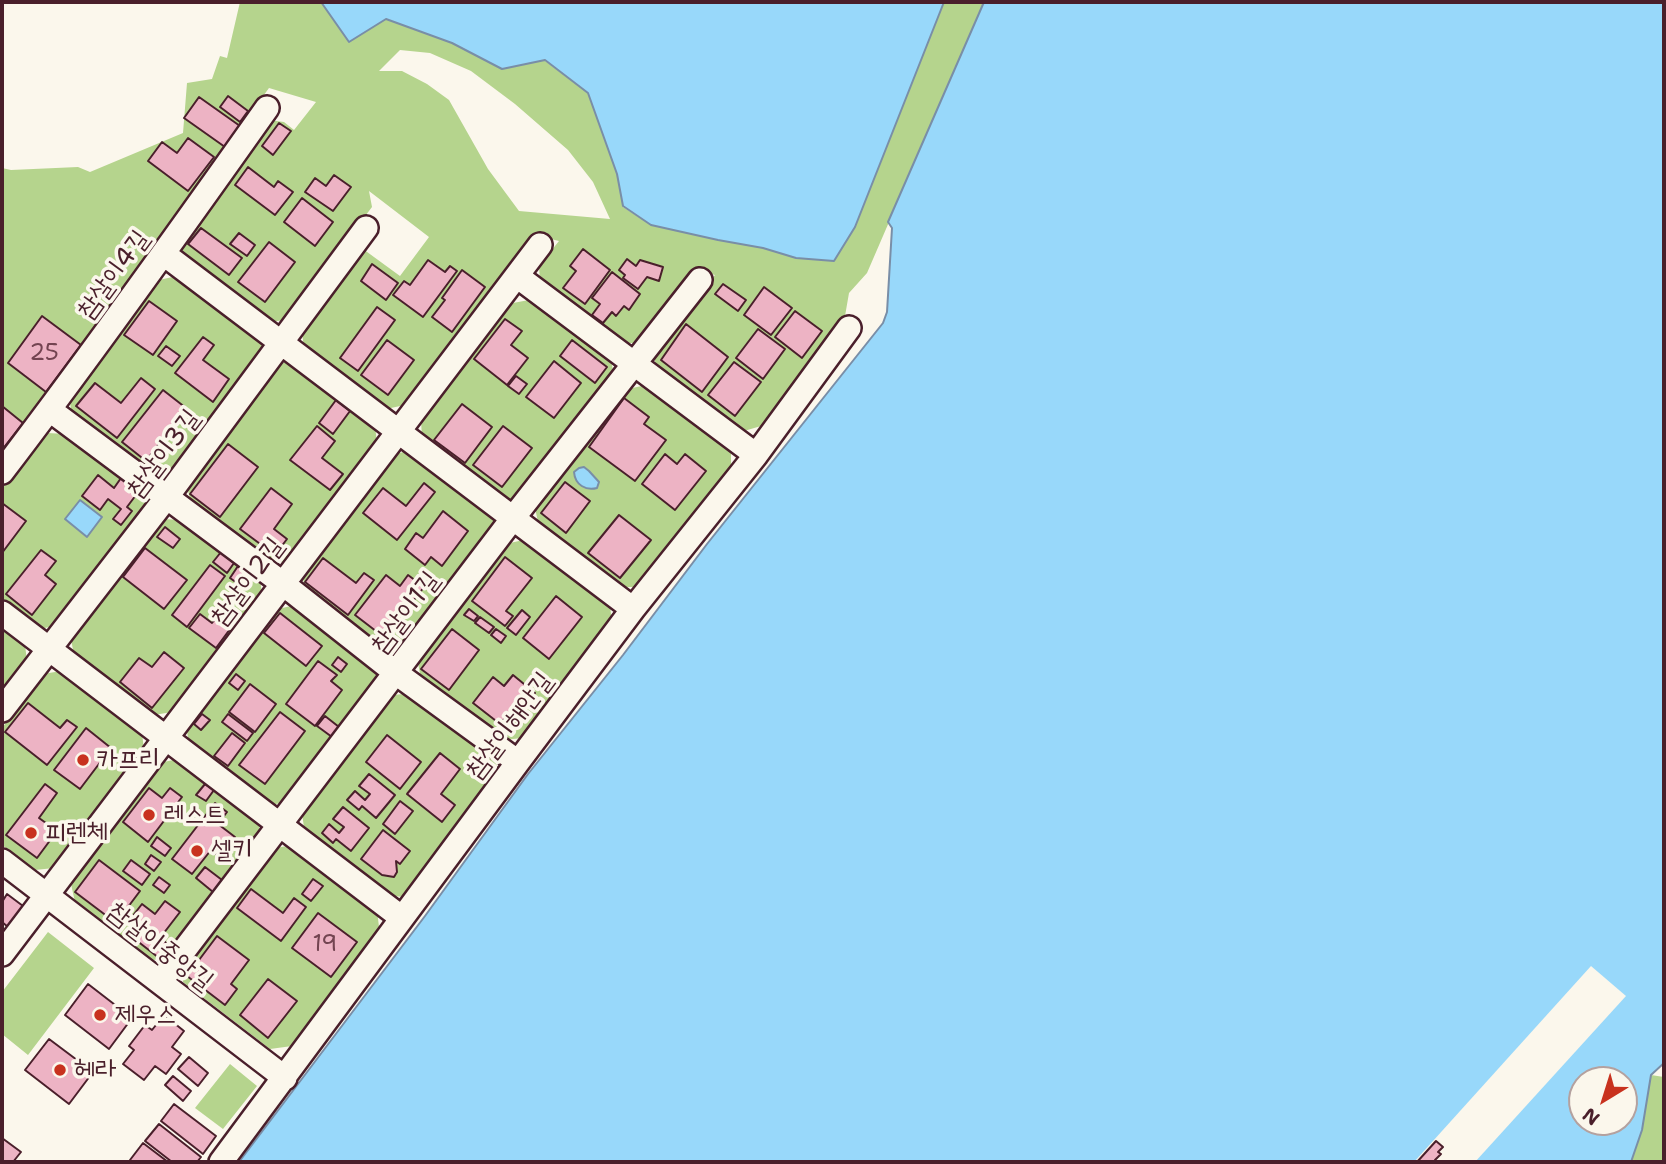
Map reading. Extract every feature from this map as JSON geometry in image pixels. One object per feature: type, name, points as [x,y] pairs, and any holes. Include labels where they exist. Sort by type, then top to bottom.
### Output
[{"type":"street","name":"참살이4길","points":[[2,472],[164,254],[267,108]]},
{"type":"street","name":"참살이3길","points":[[2,710],[166,498],[366,228]]},
{"type":"street","name":"참살이2길","points":[[2,954],[540,245]]},
{"type":"street","points":[[164,254],[633,610]]},
{"type":"street","points":[[517,276],[756,455]]},
{"type":"street","name":"참살이1길","points":[[160,982],[513,518],[700,280]]},
{"type":"street","name":"참살이해안길","points":[[221,1162],[518,762],[633,610],[756,455],[849,328]]},
{"type":"street","points":[[50,410],[282,583],[396,673],[518,762]]},
{"type":"street","points":[[2,613],[402,918]]},
{"type":"street","name":"참살이중앙길","points":[[2,861],[285,1078]]},
{"type":"green space","points":[[240,2],[321,2],[326,8],[386,19],[452,43],[502,69],[544,60],[588,93],[617,174],[623,207],[651,225],[763,248],[796,258],[834,261],[855,227],[944,2],[984,2],[867,273],[849,293],[845,316],[761,426],[744,431],[656,368],[654,354],[715,275],[694,270],[641,343],[624,343],[540,282],[539,266],[559,241],[534,235],[405,405],[386,409],[304,349],[302,331],[363,249],[400,276],[429,237],[369,191],[372,207],[286,320],[268,322],[183,257],[182,240],[269,120],[284,122],[294,130],[316,102],[269,88],[2,458],[2,168],[11,170],[78,167],[90,172],[183,133],[187,83],[212,79],[220,56],[227,58]],"holes":[[[400,50],[430,53],[471,71],[515,104],[568,150],[593,182],[610,219],[519,211],[488,169],[449,100],[402,71],[379,71]]]},
{"type":"green space","points":[[177,276],[263,339],[262,356],[174,476],[157,478],[72,414],[69,398],[159,280]]},
{"type":"green space","points":[[529,300],[611,359],[614,377],[520,499],[505,501],[422,438],[421,420],[513,303]]},
{"type":"green space","points":[[293,361],[375,424],[377,445],[288,562],[270,562],[191,504],[187,486],[273,365]]},
{"type":"green space","points":[[646,385],[731,450],[731,468],[639,587],[623,587],[538,522],[535,508],[628,389]]},
{"type":"green space","points":[[47,433],[66,434],[145,491],[146,509],[56,626],[38,629],[2,602],[2,489]]},
{"type":"green space","points":[[410,450],[494,513],[496,532],[404,650],[387,651],[305,589],[302,573],[393,455]]},
{"type":"green space","points":[[163,519],[182,520],[260,578],[262,595],[172,712],[154,715],[74,655],[70,634]]},
{"type":"green space","points":[[528,539],[610,604],[612,625],[522,738],[504,740],[421,679],[418,663],[510,543]]},
{"type":"green space","points":[[291,606],[376,667],[377,685],[288,802],[269,805],[189,745],[186,724],[278,609]]},
{"type":"green space","points":[[2,627],[25,645],[27,661],[2,694]]},
{"type":"green space","points":[[61,671],[142,733],[144,750],[54,868],[35,870],[2,845],[2,728],[43,674]]},
{"type":"green space","points":[[414,693],[494,754],[498,771],[404,897],[385,895],[305,835],[302,813],[393,695]]},
{"type":"green space","points":[[178,759],[259,821],[260,839],[170,958],[153,960],[75,902],[71,884],[159,763]]},
{"type":"green space","points":[[294,845],[377,910],[379,927],[292,1046],[270,1049],[183,982],[183,965],[275,848]]},
{"type":"green space","points":[[48,932],[94,968],[28,1055],[2,1034],[2,992]]},
{"type":"green space","points":[[230,1064],[257,1086],[223,1129],[195,1108]]},
{"type":"green space","points":[[1651,1075],[1664,1077],[1664,1162],[1631,1162],[1642,1130]]},
{"type":"water","points":[[321,2],[944,2],[855,227],[834,261],[796,258],[763,248],[651,225],[623,206],[617,174],[588,93],[545,60],[502,69],[452,43],[386,19],[349,42]]},
{"type":"water","points":[[984,2],[1664,2],[1664,1063],[1651,1075],[1642,1130],[1631,1162],[239,1162],[425,916],[528,774],[883,323],[887,312],[892,228],[888,222]]},
{"type":"water","points":[[584,467],[599,482],[597,488],[585,488],[576,480],[574,472]]},
{"type":"water","points":[[80,500],[102,517],[87,537],[65,519]]},
{"type":"pier","points":[[1591,966],[1626,996],[1475,1162],[1414,1162]]},
{"type":"building","points":[[228,96],[248,111],[240,122],[220,107]]},
{"type":"building","points":[[199,97],[240,126],[225,147],[184,118]]},
{"type":"building","points":[[279,123],[291,131],[273,155],[262,146]]},
{"type":"building","points":[[188,138],[214,157],[188,191],[148,161],[162,142],[177,153]]},
{"type":"building","points":[[248,167],[274,187],[278,181],[293,192],[275,215],[235,185]]},
{"type":"building","points":[[334,175],[351,187],[333,211],[305,192],[315,178],[326,186]]},
{"type":"building","points":[[302,198],[333,222],[315,246],[284,222]]},
{"type":"building","points":[[201,228],[242,258],[229,275],[188,244]]},
{"type":"building","points":[[239,233],[255,245],[247,256],[230,244]]},
{"type":"building","points":[[269,242],[295,262],[265,302],[238,282]]},
{"type":"building","points":[[583,249],[610,270],[585,304],[563,288],[576,271],[570,266]]},
{"type":"building","points":[[627,259],[636,266],[640,260],[663,267],[659,281],[647,277],[638,289],[623,278],[625,275],[619,270]]},
{"type":"building","points":[[428,260],[445,272],[450,266],[457,271],[423,317],[393,295],[404,281],[410,285]]},
{"type":"building","points":[[372,264],[398,283],[386,300],[361,281]]},
{"type":"building","points":[[462,270],[485,287],[452,332],[432,317]]},
{"type":"building","points":[[612,272],[640,294],[629,310],[624,306],[616,316],[612,312],[603,323],[592,315],[600,304],[592,298]]},
{"type":"building","points":[[723,284],[746,300],[738,311],[715,294]]},
{"type":"building","points":[[764,287],[792,308],[771,335],[744,315]]},
{"type":"building","points":[[149,301],[177,321],[153,355],[124,335]]},
{"type":"building","points":[[377,307],[395,320],[358,371],[340,358]]},
{"type":"building","points":[[795,311],[822,331],[802,358],[775,337]]},
{"type":"building","points":[[42,316],[81,345],[46,392],[8,363]]},
{"type":"building","points":[[505,319],[522,331],[511,345],[528,358],[507,385],[474,359]]},
{"type":"building","points":[[686,324],[728,357],[702,392],[661,360]]},
{"type":"building","points":[[758,329],[785,349],[763,379],[736,358]]},
{"type":"building","points":[[203,337],[214,345],[203,360],[229,379],[213,402],[175,373]]},
{"type":"building","points":[[387,340],[414,360],[388,395],[361,375]]},
{"type":"building","points":[[572,340],[607,367],[595,383],[560,356]]},
{"type":"building","points":[[166,346],[180,356],[172,366],[158,356]]},
{"type":"building","points":[[554,361],[581,383],[554,418],[526,397]]},
{"type":"building","points":[[734,362],[761,382],[735,416],[708,395]]},
{"type":"building","points":[[516,376],[527,384],[519,394],[508,386]]},
{"type":"building","points":[[141,378],[155,389],[117,438],[76,406],[95,383],[121,403]]},
{"type":"building","points":[[163,390],[186,408],[146,461],[122,442]]},
{"type":"building","points":[[624,398],[649,417],[644,424],[666,440],[635,481],[589,447]]},
{"type":"building","points":[[336,400],[350,411],[333,434],[319,423]]},
{"type":"building","points":[[462,404],[492,427],[465,463],[434,440]]},
{"type":"building","points":[[2,406],[23,423],[2,450]]},
{"type":"building","points":[[317,426],[335,441],[322,458],[343,474],[330,490],[290,460]]},
{"type":"building","points":[[503,426],[532,448],[502,487],[473,465]]},
{"type":"building","points":[[228,444],[258,467],[220,517],[190,494]]},
{"type":"building","points":[[665,454],[677,464],[685,454],[706,471],[675,510],[642,484]]},
{"type":"building","points":[[98,475],[114,488],[121,478],[139,491],[127,507],[132,511],[121,525],[113,519],[121,509],[108,499],[100,510],[82,496]]},
{"type":"building","points":[[565,482],[590,501],[566,533],[541,513]]},
{"type":"building","points":[[424,483],[435,492],[397,540],[363,513],[383,488],[406,506]]},
{"type":"building","points":[[271,488],[292,504],[274,529],[287,539],[275,555],[240,529]]},
{"type":"building","points":[[2,503],[26,521],[2,553]]},
{"type":"building","points":[[443,511],[468,531],[442,566],[431,557],[425,565],[405,549],[416,533],[423,538]]},
{"type":"building","points":[[619,515],[651,540],[620,578],[588,553]]},
{"type":"building","points":[[165,527],[180,539],[173,548],[157,537]]},
{"type":"building","points":[[145,548],[187,580],[164,609],[123,577]]},
{"type":"building","points":[[41,550],[56,561],[45,575],[56,584],[32,615],[6,594]]},
{"type":"building","points":[[221,552],[234,563],[227,573],[213,562]]},
{"type":"building","points":[[505,557],[532,578],[506,611],[513,616],[505,626],[472,601]]},
{"type":"building","points":[[323,558],[356,583],[364,573],[374,580],[348,615],[305,582]]},
{"type":"building","points":[[210,565],[225,576],[187,627],[172,615]]},
{"type":"building","points":[[238,566],[253,576],[244,588],[230,578]]},
{"type":"building","points":[[386,575],[400,586],[408,575],[424,587],[385,638],[355,615]]},
{"type":"building","points":[[556,596],[582,617],[549,659],[523,638]]},
{"type":"building","points":[[469,609],[478,616],[474,621],[464,615]]},
{"type":"building","points":[[222,610],[236,621],[216,648],[189,628],[200,614],[212,623]]},
{"type":"building","points":[[522,610],[530,617],[516,635],[507,628]]},
{"type":"building","points":[[280,613],[322,646],[306,666],[264,633]]},
{"type":"building","points":[[480,617],[494,627],[489,633],[475,623]]},
{"type":"building","points":[[452,629],[479,650],[449,690],[421,669]]},
{"type":"building","points":[[496,629],[506,636],[501,643],[491,635]]},
{"type":"building","points":[[164,652],[184,668],[152,708],[120,682],[139,658],[152,667]]},
{"type":"building","points":[[338,657],[347,664],[341,672],[332,665]]},
{"type":"building","points":[[318,661],[337,675],[331,681],[342,690],[315,726],[286,704]]},
{"type":"building","points":[[236,674],[245,681],[238,690],[229,683]]},
{"type":"building","points":[[513,675],[535,693],[515,719],[508,714],[500,724],[473,703],[493,677],[504,686]]},
{"type":"building","points":[[250,684],[276,704],[255,732],[229,712]]},
{"type":"building","points":[[28,703],[60,728],[67,720],[77,727],[47,765],[5,732]]},
{"type":"building","points":[[280,712],[305,731],[265,784],[239,765]]},
{"type":"building","points":[[202,714],[210,720],[201,730],[194,724]]},
{"type":"building","points":[[228,714],[253,733],[247,741],[222,722]]},
{"type":"building","points":[[325,716],[339,727],[332,737],[317,726]]},
{"type":"building","points":[[86,728],[111,748],[80,789],[54,770]]},
{"type":"building","points":[[232,733],[245,743],[228,766],[214,756]]},
{"type":"building","points":[[387,735],[421,762],[400,789],[366,762]]},
{"type":"building","points":[[440,753],[460,769],[441,794],[455,805],[442,822],[407,794]]},
{"type":"building","points":[[369,774],[395,795],[376,818],[362,806],[359,810],[347,800],[355,791],[365,800],[370,794],[359,786]]},
{"type":"building","points":[[45,784],[57,793],[39,818],[57,831],[37,858],[6,835]]},
{"type":"building","points":[[205,784],[214,790],[206,801],[196,795]]},
{"type":"building","points":[[149,788],[162,798],[170,788],[182,797],[148,842],[123,822]]},
{"type":"building","points":[[400,801],[413,811],[395,834],[383,824]]},
{"type":"building","points":[[215,803],[227,812],[218,824],[235,837],[220,857],[211,850],[192,874],[172,859]]},
{"type":"building","points":[[343,807],[369,828],[351,851],[336,839],[333,843],[322,833],[329,824],[339,833],[344,827],[333,819]]},
{"type":"building","points":[[383,830],[410,851],[400,864],[396,861],[397,872],[394,877],[382,875],[361,859]]},
{"type":"building","points":[[157,837],[171,848],[165,856],[151,846]]},
{"type":"building","points":[[151,855],[161,862],[154,871],[145,864]]},
{"type":"building","points":[[99,860],[140,891],[116,923],[75,892]]},
{"type":"building","points":[[131,860],[150,874],[142,885],[123,871]]},
{"type":"building","points":[[205,867],[222,880],[213,892],[196,878]]},
{"type":"building","points":[[159,877],[170,885],[164,893],[153,885]]},
{"type":"building","points":[[313,879],[323,886],[311,901],[302,894]]},
{"type":"building","points":[[251,889],[283,913],[294,898],[306,907],[281,941],[237,908]]},
{"type":"building","points":[[7,894],[23,906],[8,927],[2,922],[2,902]]},
{"type":"building","points":[[165,901],[180,912],[160,938],[169,945],[159,958],[136,940],[142,932],[128,922],[142,904],[155,914]]},
{"type":"building","points":[[318,913],[357,942],[331,977],[292,948]]},
{"type":"building","points":[[217,936],[249,960],[231,984],[237,989],[225,1005],[187,976]]},
{"type":"building","points":[[268,979],[297,1001],[268,1038],[240,1015]]},
{"type":"building","points":[[88,984],[132,1018],[109,1049],[65,1015]]},
{"type":"building","points":[[164,1015],[184,1031],[172,1047],[181,1054],[166,1074],[155,1066],[144,1080],[123,1064],[134,1050],[129,1046],[145,1025],[152,1030]]},
{"type":"building","points":[[49,1039],[93,1072],[69,1104],[25,1070]]},
{"type":"building","points":[[189,1057],[208,1073],[198,1086],[178,1069]]},
{"type":"building","points":[[173,1076],[191,1091],[183,1101],[165,1085]]},
{"type":"building","points":[[174,1104],[216,1136],[203,1154],[161,1121]]},
{"type":"building","points":[[159,1124],[201,1157],[197,1162],[172,1162],[145,1141]]},
{"type":"building","points":[[2,1138],[21,1152],[13,1162],[2,1162]]},
{"type":"building","points":[[1436,1141],[1443,1147],[1435,1160],[1438,1162],[1417,1162]]},
{"type":"building","points":[[143,1143],[168,1162],[132,1162],[130,1160]]},
{"type":"place","name":"카프리","points":[[83,760]]},
{"type":"place","name":"레스트","points":[[149,815]]},
{"type":"place","name":"피렌체","points":[[31,833]]},
{"type":"place","name":"셀키","points":[[197,851]]},
{"type":"place","name":"제우스","points":[[100,1015]]},
{"type":"place","name":"헤라","points":[[60,1070]]}]
